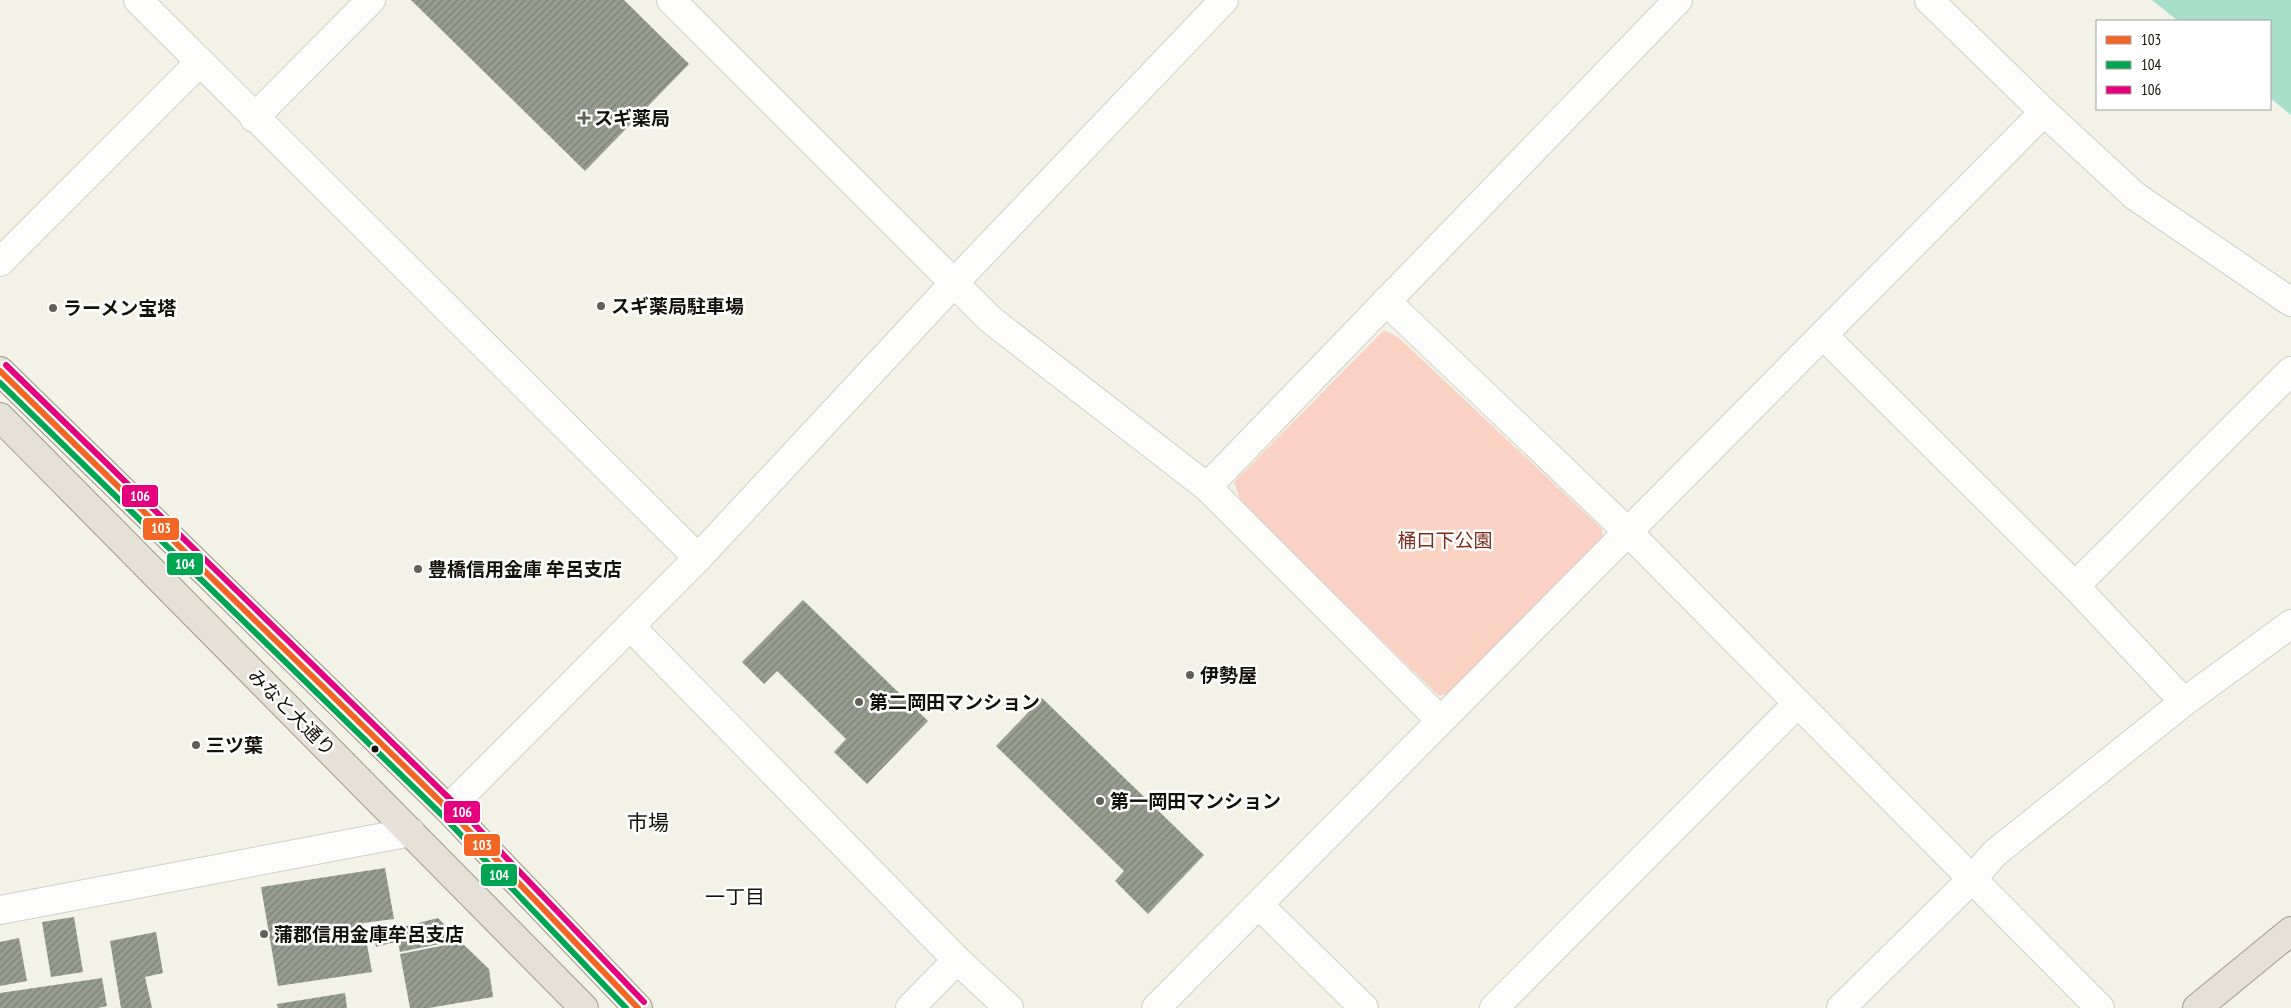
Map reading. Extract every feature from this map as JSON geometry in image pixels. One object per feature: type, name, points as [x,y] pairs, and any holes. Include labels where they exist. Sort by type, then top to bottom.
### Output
[{"type":"main road","name":"みなと大通り","points":[[0,371],[448,809],[638,1008]]},
{"type":"main road","name":"みなと大通り","points":[[0,417],[584,1008]]},
{"type":"main road","points":[[2197,1008],[2291,931]]},
{"type":"street","points":[[138,0],[254,118],[698,558]]},
{"type":"street","points":[[254,118],[371,0]]},
{"type":"street","points":[[671,0],[991,320],[1208,487],[1440,720]]},
{"type":"street","points":[[448,809],[698,558],[954,284],[1224,0]]},
{"type":"street","points":[[1208,487],[1678,0]]},
{"type":"street","points":[[1929,0],[2044,112],[2135,196],[2291,302]]},
{"type":"street","points":[[0,262],[200,62]]},
{"type":"street","points":[[1156,1008],[2044,112]]},
{"type":"street","points":[[1386,301],[1627,531],[2100,1008]]},
{"type":"street","points":[[1823,335],[2075,586],[2184,702]]},
{"type":"street","points":[[2075,586],[2291,371]]},
{"type":"street","points":[[1841,1008],[1973,878],[1995,853],[2184,702],[2291,624]]},
{"type":"street","points":[[630,626],[957,960],[1009,1008]]},
{"type":"street","points":[[1494,1008],[1797,704]]},
{"type":"street","points":[[0,910],[411,832]]},
{"type":"street","points":[[1259,905],[1364,1008]]},
{"type":"street","points":[[910,1008],[957,960]]},
{"type":"green space","name":"桶口下公園","points":[[1384,330],[1399,338],[1602,529],[1603,546],[1457,691],[1439,696],[1241,502],[1234,482]]},
{"type":"shaded area","points":[[2152,0],[2291,0],[2291,115],[2271,99],[2271,20],[2177,20]]},
{"type":"building","name":"スギ薬局","points":[[411,0],[624,0],[689,64],[585,171]]},
{"type":"building","name":"第二岡田マンション","points":[[803,600],[928,721],[867,784],[834,752],[846,739],[777,671],[764,684],[742,662]]},
{"type":"building","name":"第一岡田マンション","points":[[1042,698],[1204,855],[1148,914],[1115,881],[1124,871],[996,746]]},
{"type":"building","points":[[385,868],[394,919],[363,923],[372,972],[278,986],[261,887]]},
{"type":"building","points":[[74,917],[83,972],[51,977],[42,922]]},
{"type":"building","points":[[438,918],[459,940],[400,952],[395,929]]},
{"type":"building","points":[[393,929],[395,942],[376,947],[373,932]]},
{"type":"building","points":[[156,932],[163,973],[145,977],[152,1008],[121,1008],[110,941]]},
{"type":"building","points":[[19,938],[27,981],[0,986],[0,942]]},
{"type":"building","points":[[461,942],[489,969],[493,997],[429,1008],[410,1008],[400,954]]},
{"type":"building","points":[[102,978],[107,1006],[98,1008],[0,1008],[0,993]]},
{"type":"building","points":[[345,993],[347,1008],[278,1008],[277,1004]]},
{"type":"transit line","name":"106","points":[[6,365],[454,803],[644,1002]]},
{"type":"transit line","name":"103","points":[[0,371],[448,809],[638,1008]]},
{"type":"transit line","name":"104","points":[[0,383],[442,815],[626,1008]]},
{"type":"place","name":"スギ薬局","points":[[584,118]]},
{"type":"place","name":"スギ薬局駐車場","points":[[601,306]]},
{"type":"place","name":"ラーメン宝塔","points":[[53,308]]},
{"type":"place","name":"豊橋信用金庫 牟呂支店","points":[[418,569]]},
{"type":"place","name":"伊勢屋","points":[[1190,675]]},
{"type":"place","name":"第二岡田マンション","points":[[859,702]]},
{"type":"place","name":"三ツ葉","points":[[196,745]]},
{"type":"place","name":"第一岡田マンション","points":[[1100,801]]},
{"type":"place","name":"蒲郡信用金庫牟呂支店","points":[[264,934]]},
{"type":"district","name":"市場","points":[[648,823]]},
{"type":"district","name":"一丁目","points":[[735,897]]}]
